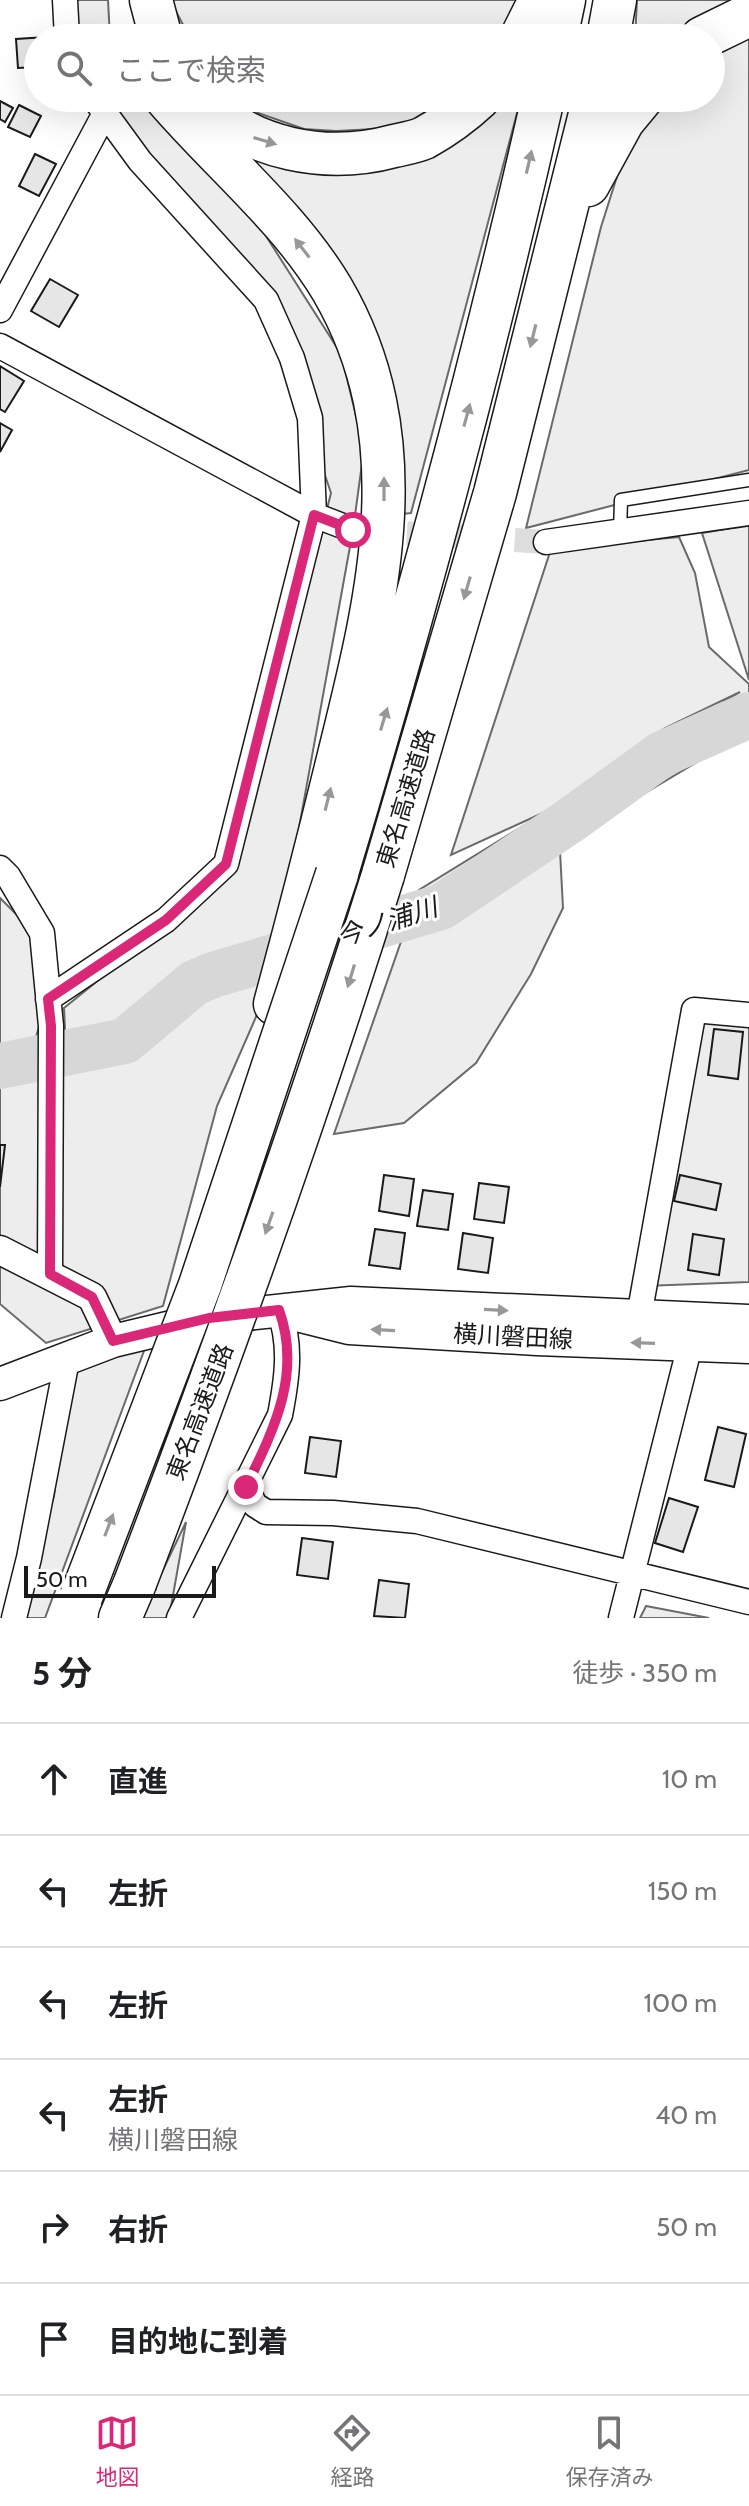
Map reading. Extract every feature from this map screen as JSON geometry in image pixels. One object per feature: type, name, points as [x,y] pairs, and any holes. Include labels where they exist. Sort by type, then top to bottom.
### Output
[{"type":"highway","points":[[126,0],[131,24]]},
{"type":"highway","points":[[151,0],[157,24]]},
{"type":"highway","points":[[528,24],[540,0]]},
{"type":"highway","points":[[559,24],[564,0]]},
{"type":"highway","points":[[611,24],[615,0]]},
{"type":"highway","points":[[725,27],[749,15]]},
{"type":"highway","points":[[179,112],[294,238],[331,288],[353,331],[378,417],[384,467],[384,531],[323,875]]},
{"type":"highway","points":[[214,112],[253,138],[303,152],[368,153],[422,139],[460,112]]},
{"type":"highway","name":"東名高速道路","points":[[76,1608],[200,1285],[323,875],[387,707],[504,274],[540,112]]},
{"type":"highway","name":"東名高速道路","points":[[127,1600],[253,1271],[383,875],[495,493],[590,112]]},
{"type":"highway","points":[[547,279],[587,186],[630,112]]},
{"type":"main road","name":"横川磐田線","points":[[0,1384],[113,1341],[209,1318],[351,1303],[749,1321]]},
{"type":"main road","name":"横川磐田線","points":[[279,1310],[349,1328],[749,1347]]},
{"type":"street","points":[[65,0],[66,24]]},
{"type":"street","points":[[0,310],[97,112]]},
{"type":"street","points":[[48,999],[166,920],[226,864],[314,515],[310,418],[292,358],[266,300],[140,161],[103,112]]},
{"type":"street","points":[[0,346],[314,515],[353,530]]},
{"type":"street","points":[[546,542],[749,513]]},
{"type":"street","points":[[0,868],[42,933],[51,1026],[50,1274]]},
{"type":"street","points":[[639,1316],[694,1010],[749,1015]]},
{"type":"street","points":[[0,1250],[92,1297],[113,1341]]},
{"type":"street","points":[[179,1618],[280,1415],[287,1382],[287,1333],[279,1310]]},
{"type":"street","points":[[621,1618],[690,1345]]},
{"type":"street","points":[[14,1618],[29,1558],[67,1360]]},
{"type":"street","points":[[246,1487],[255,1505],[266,1512],[333,1513],[417,1521],[749,1602]]},
{"type":"lane","points":[[620,532],[621,500],[749,480]]},
{"type":"shaded area","points":[[67,0],[108,0],[109,24],[69,24]]},
{"type":"shaded area","points":[[170,0],[520,0],[507,24],[183,24]]},
{"type":"shaded area","points":[[637,0],[749,0],[719,24],[636,24]]},
{"type":"shaded area","points":[[749,32],[749,470],[526,528],[601,227],[628,142],[648,112],[725,112],[725,42]]},
{"type":"shaded area","points":[[108,112],[157,112],[259,225],[341,354],[364,449],[353,530],[289,883],[256,1017],[217,1106],[163,1306],[46,1343],[0,1304],[0,898],[36,934],[41,1019],[30,1059],[66,1052],[64,1008],[235,870],[331,493],[266,300]]},
{"type":"shaded area","points":[[434,112],[394,128],[336,131],[304,129],[258,113]]},
{"type":"shaded area","points":[[456,112],[517,112],[411,513],[402,514],[391,389],[239,150],[319,169]]},
{"type":"shaded area","points":[[749,525],[749,680],[702,533]]},
{"type":"shaded area","points":[[679,537],[695,573],[709,647],[749,684],[749,731],[434,919],[560,851],[563,908],[531,974],[476,1063],[404,1123],[334,1134],[419,890],[547,811],[451,855],[551,549]],"holes":[[[740,692],[567,799],[665,728]]]},
{"type":"shaded area","points":[[694,1010],[749,1015],[749,1282],[645,1286]]},
{"type":"shaded area","points":[[151,1332],[45,1618],[15,1618],[54,1496],[67,1360]]},
{"type":"shaded area","points":[[186,1522],[169,1618],[140,1618]]},
{"type":"shaded area","points":[[646,1606],[709,1618],[640,1618]]},
{"type":"building","points":[[24,38],[24,68],[18,68],[16,39]]},
{"type":"building","points":[[0,101],[13,108],[5,122],[0,119]]},
{"type":"building","points":[[19,105],[24,108],[24,112],[41,116],[30,137],[8,127]]},
{"type":"building","points":[[35,154],[56,164],[39,196],[19,186]]},
{"type":"building","points":[[50,279],[78,295],[59,327],[31,311]]},
{"type":"building","points":[[0,366],[24,381],[5,412],[0,409]]},
{"type":"building","points":[[0,423],[12,430],[0,452]]},
{"type":"building","points":[[714,1029],[743,1032],[738,1079],[708,1075]]},
{"type":"building","points":[[0,1145],[5,1145],[0,1187]]},
{"type":"building","points":[[384,1175],[414,1179],[409,1216],[379,1211]]},
{"type":"building","points":[[680,1175],[721,1184],[716,1210],[674,1201]]},
{"type":"building","points":[[479,1183],[509,1187],[504,1223],[474,1219]]},
{"type":"building","points":[[423,1190],[453,1194],[448,1230],[417,1226]]},
{"type":"building","points":[[375,1229],[405,1233],[400,1269],[369,1265]]},
{"type":"building","points":[[463,1233],[493,1238],[488,1273],[458,1269]]},
{"type":"building","points":[[693,1234],[724,1239],[719,1275],[688,1270]]},
{"type":"building","points":[[718,1427],[746,1434],[734,1487],[705,1480]]},
{"type":"building","points":[[310,1437],[341,1441],[336,1477],[305,1473]]},
{"type":"building","points":[[669,1498],[698,1507],[683,1552],[655,1543]]},
{"type":"building","points":[[302,1538],[333,1542],[328,1579],[297,1575]]},
{"type":"building","points":[[379,1580],[409,1584],[405,1618],[374,1616]]},
{"type":"waterway","name":"今ノ浦川","points":[[0,1066],[125,1041],[194,983],[441,907],[568,822],[662,754],[749,715]]},
{"type":"tunnel","points":[[371,531],[546,542]]},
{"type":"route","points":[[246,1487],[280,1415],[287,1382],[287,1333],[279,1310],[209,1318],[113,1341],[92,1297],[50,1274],[51,1026],[48,999],[166,920],[226,864],[314,515],[353,530]]}]
